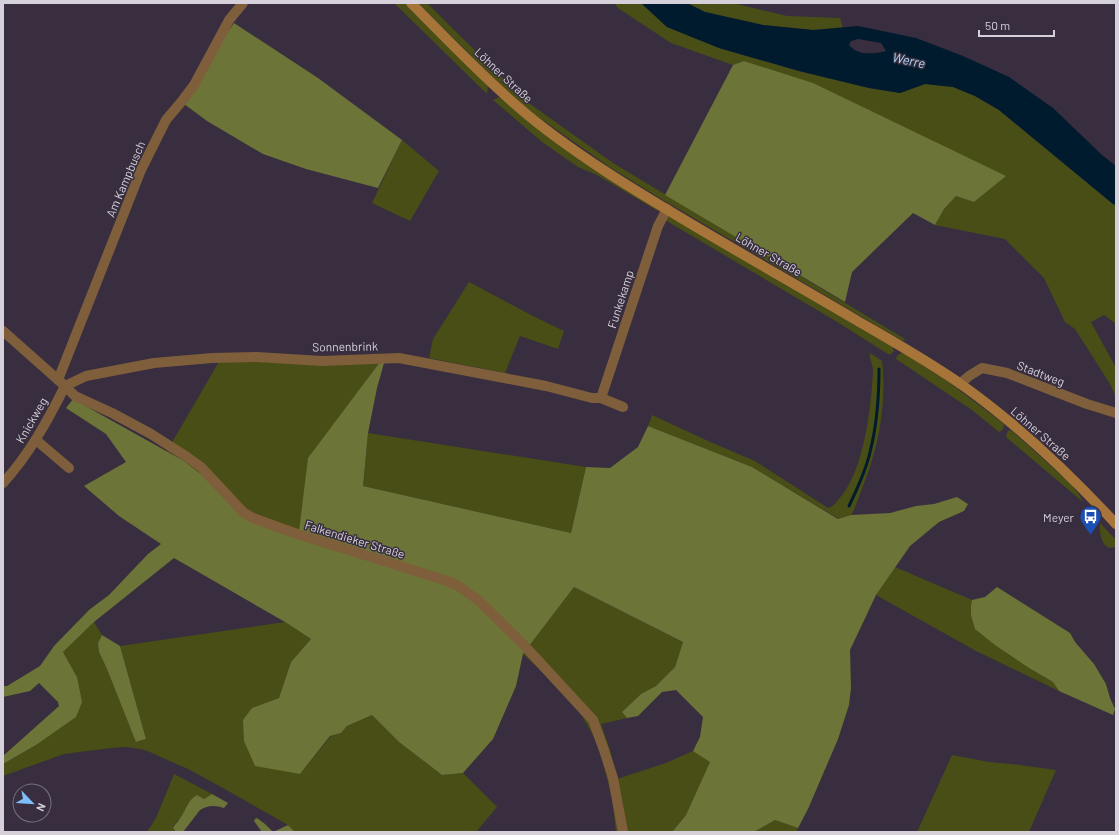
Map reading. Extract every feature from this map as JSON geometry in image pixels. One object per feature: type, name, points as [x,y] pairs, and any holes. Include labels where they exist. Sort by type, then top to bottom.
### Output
[{"type":"main road","name":"Löhner Straße","points":[[411,3],[497,88],[546,130],[608,173],[902,346],[960,384],[990,406],[1033,442],[1116,524]]},
{"type":"street","name":"Am Kampbusch","points":[[61,383],[141,170],[166,120],[194,85],[229,20],[243,3]]},
{"type":"street","name":"Funkekamp","points":[[601,398],[658,226],[667,209]]},
{"type":"street","name":"Falkendieker Straße","points":[[3,331],[75,396],[112,413],[151,434],[201,467],[243,512],[253,518],[300,535],[444,580],[457,585],[478,600],[521,642],[593,720],[613,778],[622,832]]},
{"type":"street","name":"Sonnenbrink","points":[[61,383],[86,376],[154,363],[212,358],[256,357],[322,361],[399,358],[546,386],[592,398],[601,398],[623,408]]},
{"type":"street","name":"Stadtweg","points":[[960,384],[982,368],[1007,374],[1087,404],[1116,413]]},
{"type":"street","name":"Knickweg","points":[[3,483],[24,458],[36,440],[55,406],[61,383]]},
{"type":"street","points":[[36,440],[68,468]]},
{"type":"green space","points":[[394,3],[404,3],[488,86],[487,94]]},
{"type":"green space","points":[[418,3],[427,3],[526,101],[613,163],[905,339],[903,341],[611,168],[534,114],[501,85]]},
{"type":"green space","points":[[614,3],[641,3],[667,27],[719,48],[799,71],[869,88],[900,93],[925,84],[953,87],[975,96],[999,110],[1116,205],[1116,324],[1104,315],[1091,322],[1116,368],[1116,397],[1110,384],[1075,329],[1065,322],[1044,278],[1005,239],[935,225],[944,209],[956,196],[974,202],[1005,176],[745,61],[733,65],[671,43],[618,8]]},
{"type":"green space","points":[[687,3],[732,3],[787,16],[840,18],[843,28],[813,30],[763,25],[705,12]]},
{"type":"green space","points":[[234,23],[318,78],[402,140],[378,188],[306,169],[263,154],[207,121],[184,104],[221,41]]},
{"type":"green space","points":[[744,61],[813,83],[1006,176],[974,202],[956,196],[944,209],[935,225],[913,213],[852,272],[845,302],[665,195],[733,65]]},
{"type":"green space","points":[[499,97],[658,211],[597,175],[578,167],[542,142],[493,100]]},
{"type":"green space","points":[[402,140],[439,171],[410,221],[372,203]]},
{"type":"green space","points":[[668,217],[671,217],[892,346],[894,351],[891,354],[888,354],[834,320],[665,220]]},
{"type":"green space","points":[[469,282],[564,331],[558,349],[520,336],[505,373],[429,358],[433,339]]},
{"type":"green space","points":[[902,352],[942,377],[1004,424],[1002,430],[999,432],[972,410],[896,359]]},
{"type":"green space","points":[[870,353],[882,361],[883,390],[880,428],[871,465],[854,510],[851,515],[839,519],[752,467],[648,426],[652,415],[755,461],[829,508],[836,503],[847,488],[860,457],[868,421],[872,386],[873,371]]},
{"type":"green space","points":[[220,360],[380,362],[363,385],[298,539],[263,526],[184,461],[167,451]]},
{"type":"green space","points":[[380,362],[384,363],[377,388],[368,433],[363,486],[571,533],[586,467],[610,468],[638,447],[648,426],[752,467],[838,519],[851,515],[890,513],[916,506],[934,504],[957,497],[968,504],[964,511],[939,522],[910,546],[876,595],[850,650],[851,688],[849,705],[838,739],[808,809],[798,828],[775,820],[754,832],[672,832],[686,815],[710,762],[693,751],[700,737],[703,717],[676,690],[662,692],[638,716],[627,718],[622,712],[641,694],[656,686],[675,667],[683,642],[574,587],[523,654],[516,686],[493,739],[463,773],[442,775],[399,742],[372,715],[347,726],[341,733],[330,736],[300,774],[255,766],[244,741],[243,720],[252,708],[279,698],[291,662],[311,639],[285,622],[174,558],[94,622],[63,652],[77,677],[82,702],[76,717],[36,745],[3,764],[3,756],[59,706],[58,702],[39,683],[30,691],[3,697],[3,686],[7,686],[40,666],[54,646],[89,610],[109,595],[148,554],[161,544],[119,516],[84,486],[126,462],[106,434],[66,408],[73,399],[184,461],[211,482],[240,515],[298,539],[308,458]]},
{"type":"green space","points":[[1009,430],[1012,431],[1072,485],[1083,502],[1006,437]]},
{"type":"green space","points":[[368,433],[586,467],[571,533],[363,486]]},
{"type":"green space","points":[[1100,523],[1116,540],[1115,547],[1107,547],[1102,541]]},
{"type":"green space","points":[[895,567],[972,600],[971,605],[1029,668],[1053,682],[1059,691],[976,651],[876,595]]},
{"type":"green space","points":[[574,587],[683,642],[675,667],[656,686],[641,694],[622,712],[627,718],[601,724],[610,750],[617,779],[666,763],[693,751],[711,761],[686,815],[672,832],[616,832],[612,798],[601,755],[594,737],[582,716],[570,700],[523,654]]},
{"type":"green space","points":[[997,587],[1070,633],[1075,642],[1094,664],[1106,684],[1115,709],[1113,715],[1059,691],[1053,682],[995,645],[975,629],[971,615],[972,600],[985,597]]},
{"type":"green space","points":[[94,622],[102,635],[98,643],[99,652],[137,742],[146,739],[120,646],[285,622],[311,639],[291,662],[279,698],[252,708],[300,774],[331,736],[341,733],[347,726],[372,715],[399,742],[442,775],[463,773],[497,807],[476,832],[295,832],[288,825],[214,783],[188,769],[145,750],[127,747],[64,754],[3,776],[3,764],[36,745],[77,677],[63,652]]},
{"type":"green space","points":[[102,635],[120,646],[146,739],[136,742],[99,652],[98,643]]},
{"type":"green space","points":[[952,755],[989,762],[1056,770],[1029,832],[917,832]]},
{"type":"green space","points":[[174,774],[212,794],[204,799],[197,795],[174,825],[173,828],[176,832],[147,832],[156,818]]},
{"type":"green space","points":[[212,794],[228,803],[224,808],[212,806],[200,810],[183,832],[176,832],[173,828],[191,800],[197,795],[204,799]]},
{"type":"green space","points":[[257,818],[273,832],[262,832],[254,821]]},
{"type":"green space","points":[[775,820],[798,828],[796,832],[754,832]]},
{"type":"green space","points":[[288,825],[295,832],[273,832]]},
{"type":"water","name":"Werre","points":[[641,3],[687,3],[705,12],[763,25],[813,30],[858,26],[916,38],[963,56],[1009,77],[1053,108],[1102,155],[1116,166],[1116,205],[999,110],[975,96],[953,87],[925,84],[900,93],[869,88],[799,71],[719,48],[667,27]],"holes":[[[858,39],[881,43],[886,51],[876,53],[861,53],[849,45],[851,41]]]},
{"type":"waterway","points":[[849,506],[864,473],[872,442],[877,411],[879,369]]},
{"type":"place","name":"Meyer","points":[[1090,536]]}]
